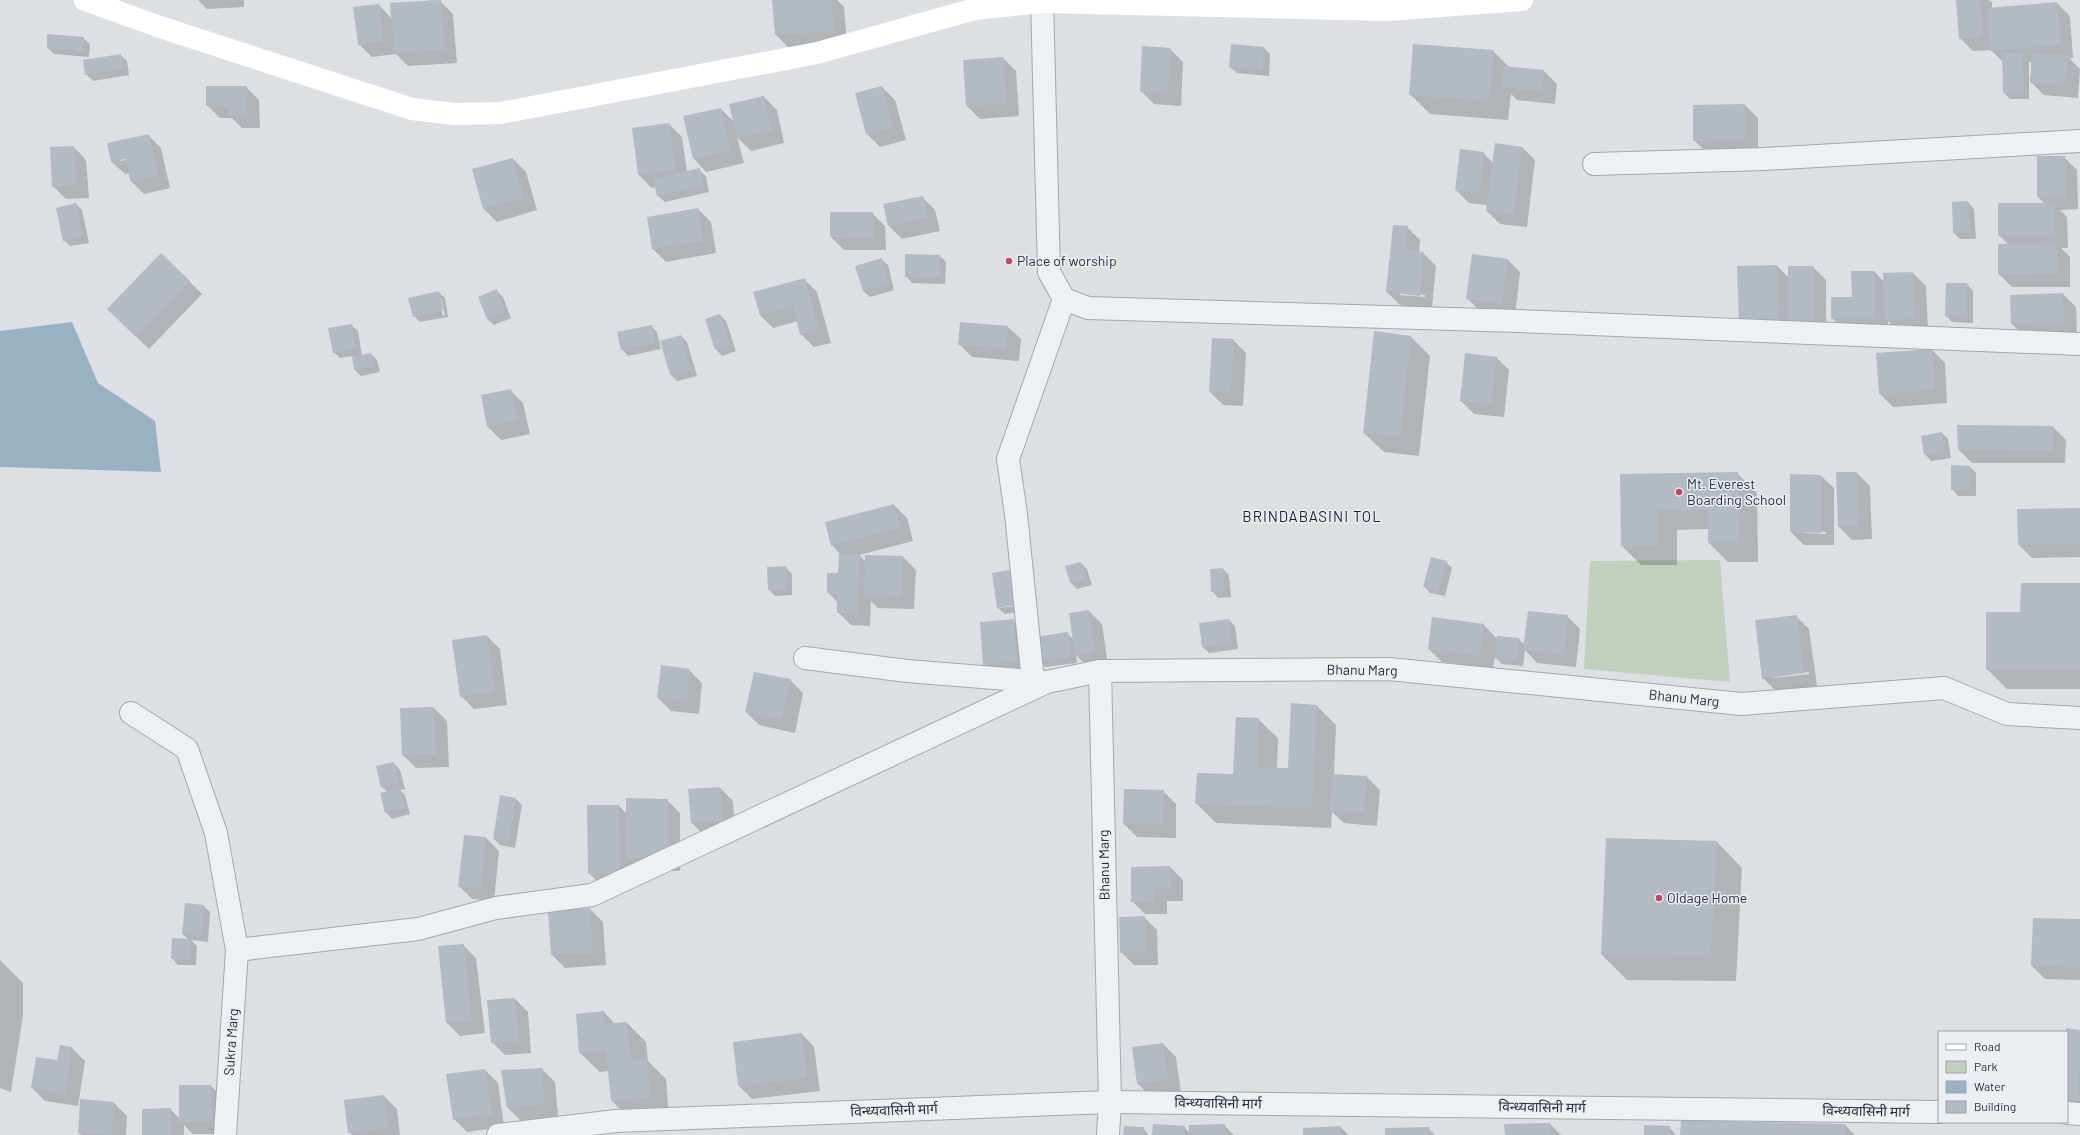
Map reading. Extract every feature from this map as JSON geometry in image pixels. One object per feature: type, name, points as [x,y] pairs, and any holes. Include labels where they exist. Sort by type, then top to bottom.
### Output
[{"type":"main road","points":[[85,0],[160,27],[412,109],[454,114],[501,113],[787,59],[817,53],[976,9],[1042,1],[1387,10],[1522,0]]},
{"type":"street","points":[[1042,1],[1049,272],[1064,300],[1088,308],[1510,321],[2080,344]]},
{"type":"street","points":[[1594,164],[1764,159],[2080,142]]},
{"type":"street","points":[[1040,682],[1008,460],[1064,300]]},
{"type":"street","points":[[805,658],[907,672],[1040,682],[1100,671]]},
{"type":"street","name":"Bhanu Marg","points":[[1108,1135],[1110,1102],[1100,671],[1389,669],[1741,704],[1944,688],[2007,714],[2080,718]]},
{"type":"street","points":[[237,950],[418,929],[496,908],[592,895],[1040,682]]},
{"type":"street","name":"Sukra Marg","points":[[131,713],[187,748],[216,833],[237,950],[225,1135]]},
{"type":"street","name":"विन्ध्यवासिनी मार्ग","points":[[498,1135],[616,1121],[1110,1102],[1938,1112]]},
{"type":"street","points":[[2068,1113],[2080,1114]]},
{"type":"green space","points":[[1720,560],[1730,682],[1584,669],[1590,561]]},
{"type":"water","points":[[72,322],[98,383],[155,421],[161,472],[0,467],[0,331]]},
{"type":"building","points":[[441,0],[445,50],[394,53],[390,3]]},
{"type":"building","points":[[772,0],[832,0],[834,31],[775,35]]},
{"type":"building","points":[[1956,0],[1980,0],[1983,36],[1959,39]]},
{"type":"building","points":[[2057,2],[2061,45],[1990,51],[1987,8]]},
{"type":"building","points":[[379,4],[384,41],[358,45],[353,7]]},
{"type":"building","points":[[47,34],[84,37],[83,51],[47,48]]},
{"type":"building","points":[[1231,44],[1264,47],[1263,70],[1229,67]]},
{"type":"building","points":[[1413,44],[1494,50],[1489,101],[1409,95]]},
{"type":"building","points":[[1142,46],[1171,48],[1168,93],[1140,92]]},
{"type":"building","points":[[2002,53],[2023,53],[2024,93],[2003,93]]},
{"type":"building","points":[[2032,53],[2068,55],[2065,85],[2030,83]]},
{"type":"building","points":[[121,54],[123,69],[85,75],[83,60]]},
{"type":"building","points":[[1003,57],[1007,103],[966,106],[963,60]]},
{"type":"building","points":[[1504,66],[1544,70],[1542,91],[1502,87]]},
{"type":"building","points":[[206,86],[247,86],[247,115],[228,116],[228,106],[206,106]]},
{"type":"building","points":[[882,86],[893,127],[866,134],[855,93]]},
{"type":"building","points":[[764,96],[772,130],[737,139],[729,104]]},
{"type":"building","points":[[1745,104],[1745,140],[1693,141],[1693,105]]},
{"type":"building","points":[[721,108],[731,151],[693,159],[683,116]]},
{"type":"building","points":[[669,123],[676,170],[638,175],[632,128]]},
{"type":"building","points":[[149,134],[158,176],[130,181],[126,159],[111,162],[107,143]]},
{"type":"building","points":[[1495,143],[1522,147],[1514,215],[1486,211]]},
{"type":"building","points":[[74,146],[77,185],[52,187],[50,147]]},
{"type":"building","points":[[1460,149],[1484,152],[1480,193],[1455,191]]},
{"type":"building","points":[[2037,156],[2065,156],[2066,197],[2037,197]]},
{"type":"building","points":[[513,158],[524,198],[483,209],[472,169]]},
{"type":"building","points":[[700,168],[704,186],[657,196],[653,179]]},
{"type":"building","points":[[923,196],[928,218],[888,226],[883,204]]},
{"type":"building","points":[[1968,201],[1970,233],[1953,233],[1952,202]]},
{"type":"building","points":[[76,203],[83,236],[63,241],[56,208]]},
{"type":"building","points":[[1998,203],[2055,203],[2055,236],[1998,236]]},
{"type":"building","points":[[698,208],[703,241],[652,249],[647,217]]},
{"type":"building","points":[[830,212],[873,212],[873,238],[830,237]]},
{"type":"building","points":[[1393,225],[1408,226],[1405,250],[1424,252],[1420,296],[1386,292]]},
{"type":"building","points":[[2057,243],[2058,274],[1998,275],[1998,244]]},
{"type":"building","points":[[161,253],[190,281],[136,337],[107,309]]},
{"type":"building","points":[[905,254],[940,255],[940,278],[905,277]]},
{"type":"building","points":[[1472,254],[1508,259],[1502,304],[1466,299]]},
{"type":"building","points":[[882,258],[889,284],[863,291],[855,266]]},
{"type":"building","points":[[1777,265],[1779,322],[1739,324],[1737,266]]},
{"type":"building","points":[[1788,266],[1814,266],[1814,324],[1788,324]]},
{"type":"building","points":[[1851,271],[1875,271],[1875,319],[1831,319],[1831,297],[1852,297]]},
{"type":"building","points":[[1913,272],[1915,319],[1885,320],[1883,273]]},
{"type":"building","points":[[805,278],[819,330],[800,335],[793,306],[760,315],[753,292]]},
{"type":"building","points":[[1946,283],[1967,283],[1967,317],[1945,316]]},
{"type":"building","points":[[497,289],[505,312],[487,319],[478,297]]},
{"type":"building","points":[[439,291],[443,310],[413,317],[408,298]]},
{"type":"building","points":[[2063,293],[2064,323],[2011,324],[2010,295]]},
{"type":"building","points":[[720,314],[730,345],[715,350],[705,319]]},
{"type":"building","points":[[960,322],[1008,326],[1006,349],[958,345]]},
{"type":"building","points":[[352,324],[356,349],[333,353],[328,328]]},
{"type":"building","points":[[652,325],[656,343],[621,350],[617,332]]},
{"type":"building","points":[[1374,331],[1411,336],[1400,437],[1363,433]]},
{"type":"building","points":[[681,335],[691,369],[670,375],[660,341]]},
{"type":"building","points":[[1212,338],[1234,339],[1231,393],[1209,392]]},
{"type":"building","points":[[1932,349],[1935,390],[1879,394],[1876,353]]},
{"type":"building","points":[[371,353],[374,366],[354,370],[352,357]]},
{"type":"building","points":[[1465,353],[1497,357],[1491,404],[1460,401]]},
{"type":"building","points":[[511,389],[518,421],[487,427],[481,395]]},
{"type":"building","points":[[1957,425],[2053,426],[2053,451],[1958,450]]},
{"type":"building","points":[[1942,432],[1945,452],[1924,455],[1921,436]]},
{"type":"building","points":[[1951,465],[1970,466],[1970,490],[1951,490]]},
{"type":"building","name":"Mt. Everest Boarding School","points":[[1738,472],[1739,543],[1708,543],[1708,510],[1658,511],[1658,546],[1621,546],[1620,474]]},
{"type":"building","points":[[1836,472],[1857,472],[1859,526],[1838,527]]},
{"type":"building","points":[[1790,474],[1821,475],[1821,533],[1790,532]]},
{"type":"building","points":[[894,504],[901,528],[831,546],[825,522]]},
{"type":"building","points":[[2080,508],[2080,544],[2018,545],[2017,509]]},
{"type":"building","points":[[839,553],[859,554],[858,613],[837,613],[837,593],[827,593],[827,573],[838,573]]},
{"type":"building","points":[[865,555],[903,556],[902,596],[864,595]]},
{"type":"building","points":[[1431,557],[1447,561],[1438,591],[1423,587]]},
{"type":"building","points":[[1081,562],[1086,579],[1070,583],[1065,566]]},
{"type":"building","points":[[786,566],[787,590],[768,590],[767,567]]},
{"type":"building","points":[[1223,568],[1225,591],[1211,592],[1210,569]]},
{"type":"building","points":[[1015,569],[1021,604],[997,608],[992,573]]},
{"type":"building","points":[[2021,583],[2080,583],[2080,670],[1986,670],[1986,612],[2020,612]]},
{"type":"building","points":[[1089,610],[1095,652],[1075,656],[1069,613]]},
{"type":"building","points":[[1528,611],[1568,615],[1564,655],[1523,650]]},
{"type":"building","points":[[1797,615],[1804,673],[1762,679],[1755,620]]},
{"type":"building","points":[[1432,617],[1484,624],[1480,656],[1428,649]]},
{"type":"building","points":[[1014,619],[1017,662],[983,665],[980,622]]},
{"type":"building","points":[[1229,619],[1232,643],[1202,647],[1199,623]]},
{"type":"building","points":[[1068,632],[1072,657],[1038,661],[1035,637]]},
{"type":"building","points":[[487,635],[495,692],[460,697],[452,640]]},
{"type":"building","points":[[1497,636],[1519,638],[1517,660],[1495,658]]},
{"type":"building","points":[[661,665],[690,669],[687,701],[657,698]]},
{"type":"building","points":[[754,672],[791,679],[782,720],[745,712]]},
{"type":"building","points":[[1291,703],[1317,705],[1312,809],[1195,804],[1197,773],[1233,774],[1236,717],[1259,718],[1257,767],[1288,768]]},
{"type":"building","points":[[434,707],[436,754],[402,756],[400,708]]},
{"type":"building","points":[[394,762],[400,783],[381,787],[376,766]]},
{"type":"building","points":[[1332,774],[1367,776],[1364,813],[1330,811]]},
{"type":"building","points":[[720,787],[723,821],[691,823],[688,789]]},
{"type":"building","points":[[399,788],[405,808],[385,813],[380,793]]},
{"type":"building","points":[[1124,789],[1164,790],[1163,825],[1123,824]]},
{"type":"building","points":[[500,795],[516,798],[509,842],[493,839]]},
{"type":"building","points":[[626,798],[668,799],[668,859],[626,858]]},
{"type":"building","points":[[587,805],[619,805],[620,873],[588,874]]},
{"type":"building","points":[[464,835],[486,837],[481,889],[458,887]]},
{"type":"building","name":"Oldage Home","points":[[1606,838],[1717,841],[1711,956],[1601,955]]},
{"type":"building","points":[[1170,866],[1171,888],[1154,889],[1154,901],[1131,902],[1131,867]]},
{"type":"building","points":[[185,903],[204,905],[202,936],[182,934]]},
{"type":"building","points":[[590,908],[593,953],[551,955],[548,911]]},
{"type":"building","points":[[1145,916],[1146,952],[1120,953],[1119,917]]},
{"type":"building","points":[[2033,918],[2080,919],[2080,968],[2031,966]]},
{"type":"building","points":[[172,938],[191,939],[190,960],[171,959]]},
{"type":"building","points":[[464,944],[472,1021],[446,1023],[438,946]]},
{"type":"building","points":[[515,998],[519,1041],[491,1043],[487,1000]]},
{"type":"building","points":[[604,1011],[605,1024],[627,1022],[631,1060],[647,1059],[651,1098],[611,1101],[606,1051],[579,1053],[576,1014]]},
{"type":"building","points":[[2066,1028],[2080,1030],[2079,1101],[2068,1099],[2068,1031],[2066,1031]]},
{"type":"building","points":[[802,1033],[807,1078],[738,1086],[733,1042]]},
{"type":"building","points":[[1163,1043],[1168,1080],[1137,1084],[1132,1047]]},
{"type":"building","points":[[60,1045],[72,1047],[65,1094],[31,1088],[36,1057],[57,1060]]},
{"type":"building","points":[[542,1068],[545,1104],[507,1108],[501,1070]]},
{"type":"building","points":[[485,1069],[492,1114],[453,1120],[446,1074]]},
{"type":"building","points":[[179,1085],[211,1085],[212,1121],[179,1122]]},
{"type":"building","points":[[384,1095],[388,1128],[348,1133],[344,1100]]},
{"type":"building","points":[[80,1099],[114,1102],[112,1135],[78,1133]]},
{"type":"building","points":[[171,1108],[171,1135],[142,1135],[142,1109]]},
{"type":"building","points":[[1681,1120],[1845,1124],[1845,1135],[1680,1135]]},
{"type":"building","points":[[1550,1123],[1551,1135],[1505,1135],[1504,1124]]},
{"type":"building","points":[[1153,1124],[1185,1126],[1184,1135],[1152,1135]]},
{"type":"building","points":[[1225,1124],[1225,1135],[1189,1135],[1189,1125]]},
{"type":"building","points":[[1644,1125],[1670,1126],[1670,1135],[1644,1135]]},
{"type":"building","points":[[1124,1126],[1144,1127],[1143,1135],[1123,1135]]},
{"type":"building","points":[[1341,1126],[1341,1135],[1303,1135],[1303,1128]]},
{"type":"building","points":[[1429,1127],[1429,1135],[1385,1135],[1385,1128]]},
{"type":"place","name":"Place of worship","points":[[1009,261]]},
{"type":"place","name":"Mt. Everest Boarding School","points":[[1679,492]]},
{"type":"place","name":"Oldage Home","points":[[1659,898]]},
{"type":"district","name":"BRINDABASINI TOL","points":[[1312,517]]}]
